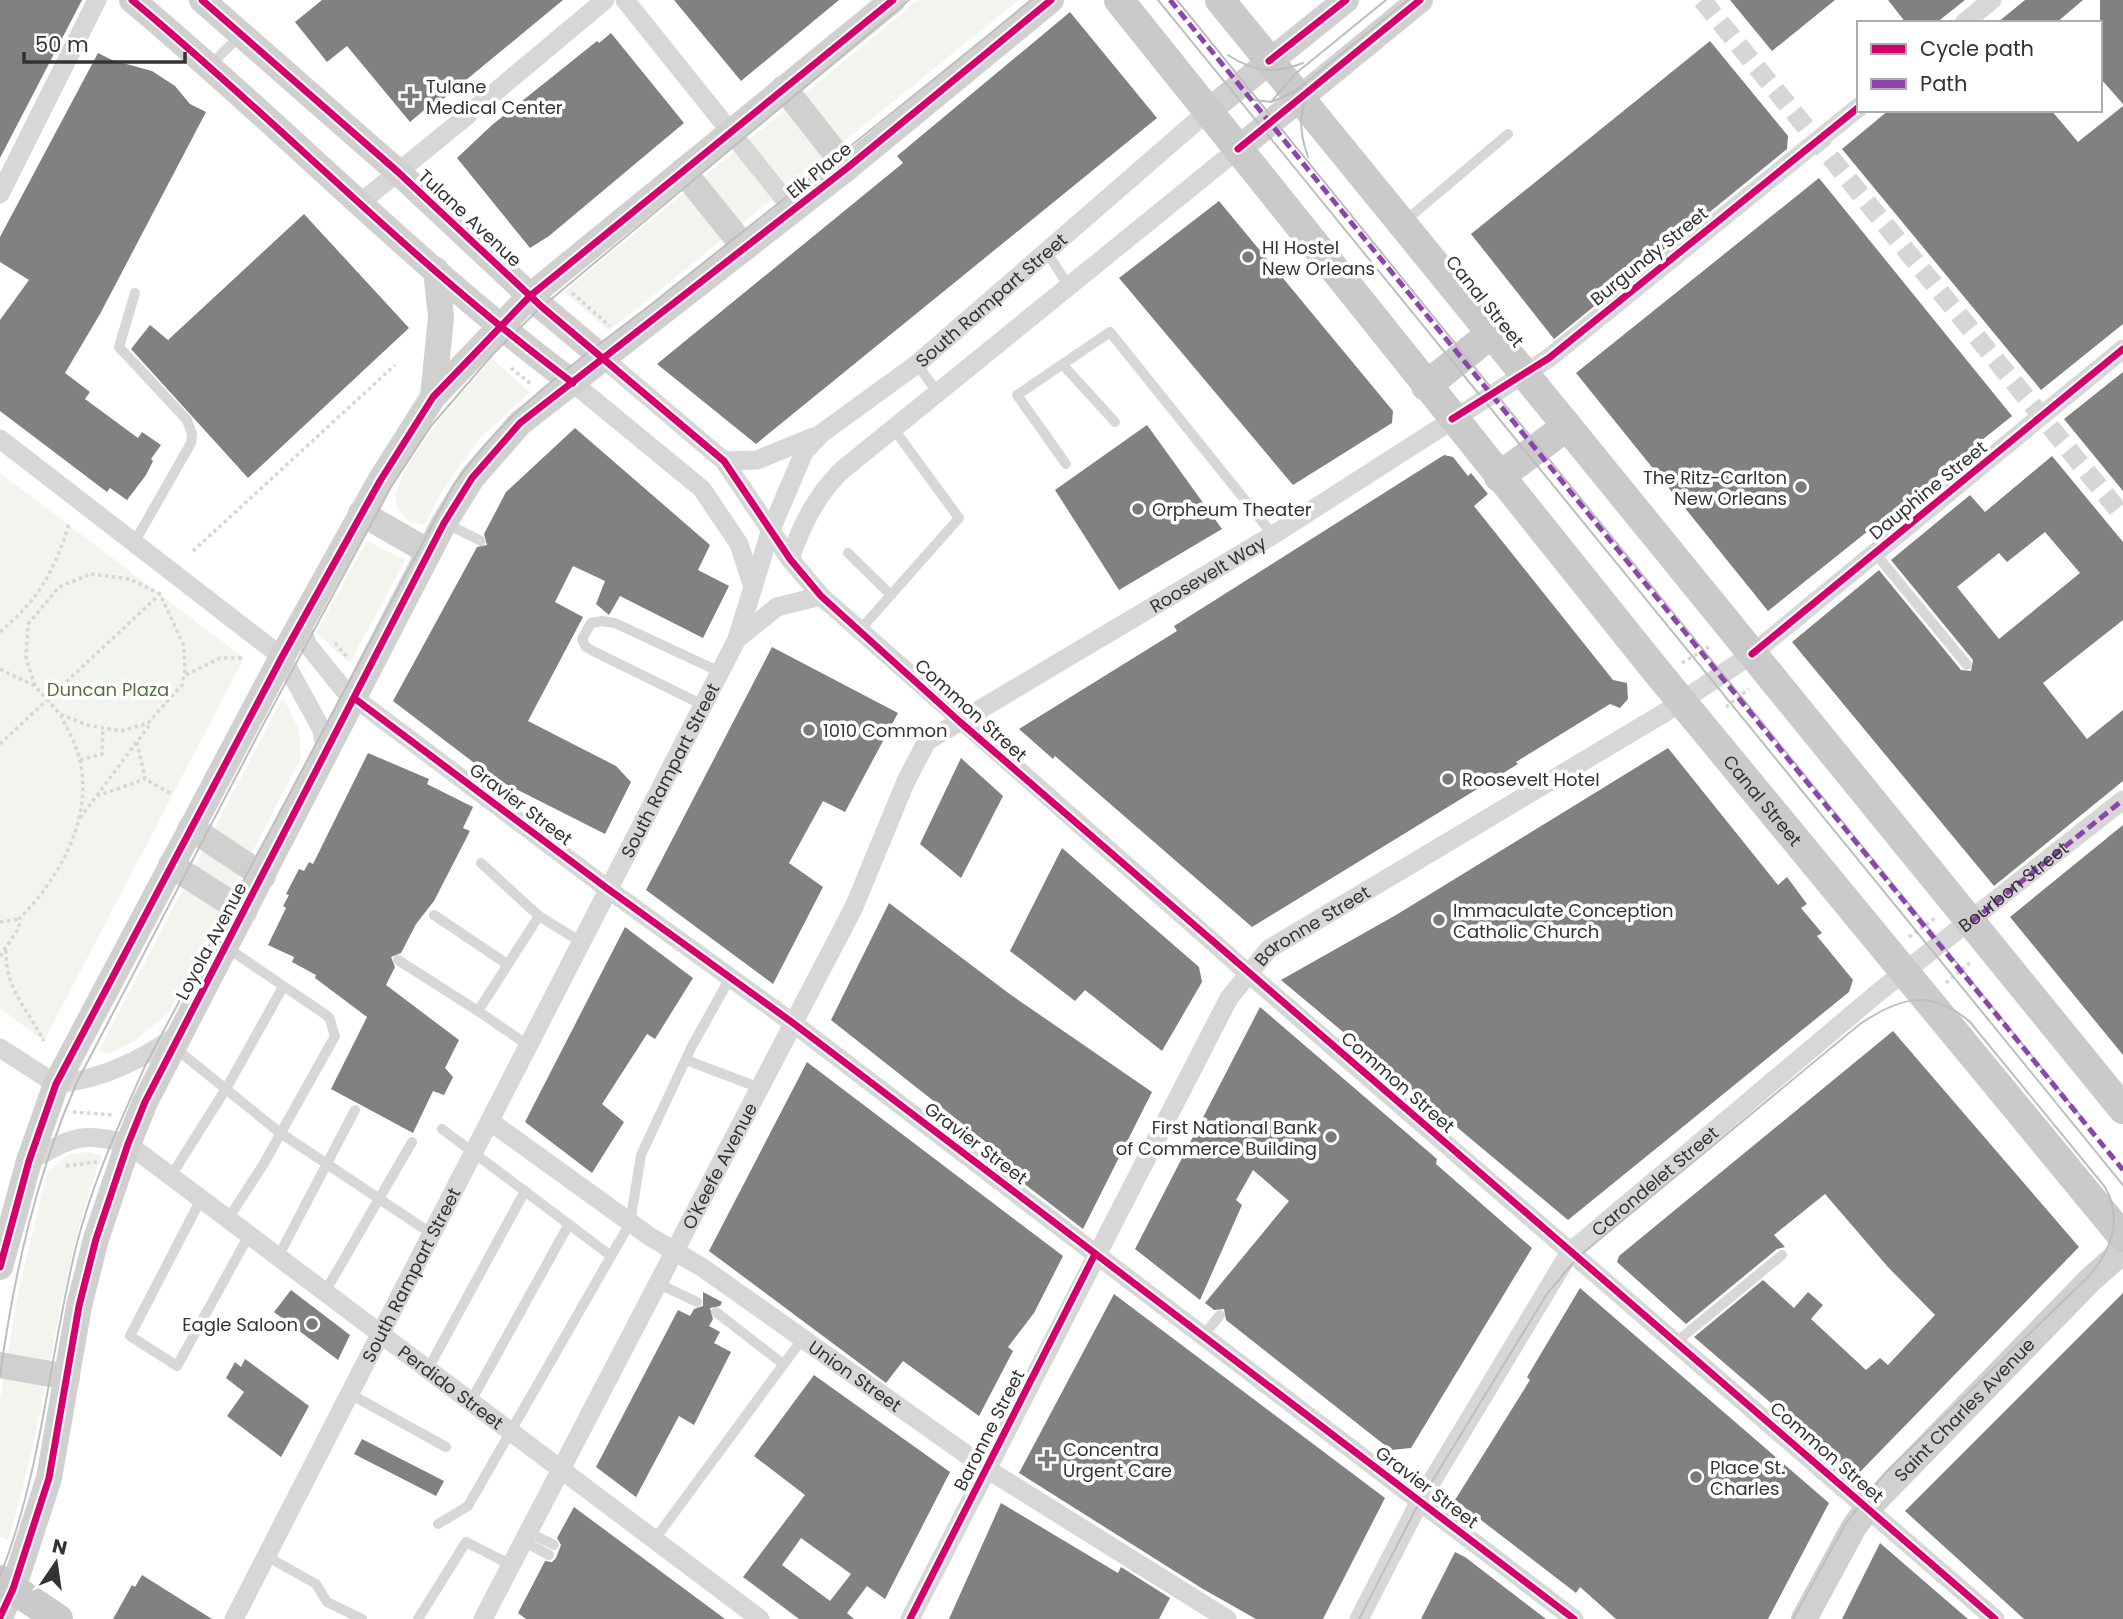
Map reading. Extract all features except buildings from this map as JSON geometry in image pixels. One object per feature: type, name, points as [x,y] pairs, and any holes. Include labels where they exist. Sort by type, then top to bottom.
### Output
[{"type":"main road","points":[[132,0],[210,65],[499,326],[573,383]]},
{"type":"main road","name":"Tulane Avenue","points":[[202,0],[398,172],[530,296],[604,359]]},
{"type":"main road","points":[[0,1267],[29,1161],[57,1084],[301,622],[361,513],[433,397],[530,296],[893,0]]},
{"type":"main road","name":"Elk Place","points":[[604,359],[847,168],[1051,0]]},
{"type":"main road","name":"Canal Street","points":[[1119,0],[1499,477],[2123,1237]]},
{"type":"main road","name":"Canal Street","points":[[1220,0],[2123,1109]]},
{"type":"main road","name":"South Rampart Street","points":[[1207,113],[1346,0]]},
{"type":"main road","points":[[1238,149],[1420,0]]},
{"type":"main road","points":[[784,88],[847,168]]},
{"type":"main road","points":[[683,172],[746,248]]},
{"type":"main road","points":[[433,397],[441,317],[436,270]]},
{"type":"main road","points":[[1426,386],[1492,333]]},
{"type":"main road","name":"Loyola Avenue","points":[[0,1617],[7,1584],[48,1478],[96,1239],[128,1144],[177,1040],[444,523],[472,478],[520,423],[604,359]]},
{"type":"main road","points":[[1499,477],[1567,426]]},
{"type":"main road","points":[[361,513],[429,552]]},
{"type":"main road","points":[[191,828],[263,876]]},
{"type":"main road","points":[[171,865],[244,912]]},
{"type":"main road","name":"Saint Charles Avenue","points":[[1804,1619],[1854,1527],[1868,1508],[2091,1279],[2123,1251]]},
{"type":"main road","points":[[0,1365],[67,1377]]},
{"type":"main road","points":[[7,1584],[58,1619]]},
{"type":"street","points":[[0,194],[97,0]]},
{"type":"street","points":[[360,203],[605,0]]},
{"type":"street","points":[[625,0],[793,211]]},
{"type":"street","points":[[1966,21],[1992,0]]},
{"type":"street","name":"Burgundy Street","points":[[1452,419],[1549,358],[1857,109]]},
{"type":"street","name":"South Rampart Street","points":[[234,1619],[737,639],[771,532],[804,452],[822,433],[918,364],[1207,113]]},
{"type":"street","name":"South Rampart Street","points":[[790,559],[803,522],[818,495],[841,471],[1238,149]]},
{"type":"street","name":"Dauphine Street","points":[[1752,654],[2123,349]]},
{"type":"street","name":"Tulane Avenue","points":[[604,359],[724,461],[790,559]]},
{"type":"street","points":[[573,383],[702,489],[739,544],[753,587]]},
{"type":"street","name":"Roosevelt Way","points":[[960,722],[1273,535],[1452,419]]},
{"type":"street","points":[[724,461],[757,460],[783,452],[822,433]]},
{"type":"street","points":[[0,439],[282,657],[322,730],[326,753]]},
{"type":"street","name":"Common Street","points":[[790,559],[821,596],[960,722],[1995,1619]]},
{"type":"street","points":[[737,639],[777,607],[821,596]]},
{"type":"street","name":"Gravier Street","points":[[301,622],[307,644],[344,690],[354,698],[608,889],[793,1023],[1574,1619]]},
{"type":"street","name":"Baronne Street","points":[[910,1619],[1228,998],[1248,973],[1269,949],[1682,702],[1752,654]]},
{"type":"street","name":"O'Keefe Avenue","points":[[482,1619],[854,907],[906,781],[926,741],[960,722]]},
{"type":"street","name":"Bourbon Street","points":[[1904,972],[2123,800]]},
{"type":"street","name":"Carondelet Street","points":[[1360,1619],[1420,1501],[1570,1252],[1904,972]]},
{"type":"street","points":[[0,1048],[57,1084],[104,1075],[177,1040]]},
{"type":"street","name":"Union Street","points":[[491,1122],[630,1223],[704,1268],[987,1469],[1227,1619]]},
{"type":"street","name":"Perdido Street","points":[[29,1161],[82,1135],[102,1136],[128,1144],[761,1619]]},
{"type":"lane","points":[[210,65],[242,35]]},
{"type":"lane","points":[[1402,223],[1508,134]]},
{"type":"lane","points":[[1046,251],[1068,285]]},
{"type":"lane","points":[[134,543],[191,443],[192,435],[187,420],[119,348],[135,293]]},
{"type":"lane","points":[[1066,464],[1017,395],[1110,332],[1273,535]]},
{"type":"lane","points":[[918,364],[937,393]]},
{"type":"lane","points":[[1063,365],[1115,422]]},
{"type":"lane","points":[[859,631],[960,517],[893,428]]},
{"type":"lane","points":[[444,523],[481,541]]},
{"type":"lane","points":[[848,553],[891,595]]},
{"type":"lane","points":[[1875,553],[1967,665]]},
{"type":"lane","points":[[703,705],[595,652],[586,647],[582,639],[591,623],[615,623],[720,672]]},
{"type":"lane","points":[[481,863],[539,916],[581,942]]},
{"type":"lane","points":[[434,915],[507,964]]},
{"type":"lane","points":[[478,1011],[539,916]]},
{"type":"lane","points":[[226,947],[329,1017],[335,1036],[279,1132],[263,1165],[228,1219]]},
{"type":"lane","points":[[398,960],[529,1046]]},
{"type":"lane","points":[[438,1524],[468,1506],[630,1223],[640,1155],[730,978]]},
{"type":"lane","points":[[171,1176],[227,1087],[283,987]]},
{"type":"lane","points":[[177,1040],[279,1132],[433,1234]]},
{"type":"lane","points":[[686,1060],[760,1088]]},
{"type":"lane","points":[[278,1257],[355,1110]]},
{"type":"lane","points":[[442,1129],[611,1256]]},
{"type":"lane","points":[[325,1292],[412,1142]]},
{"type":"lane","points":[[428,1369],[525,1191]]},
{"type":"lane","points":[[201,1199],[130,1336],[177,1366],[249,1235]]},
{"type":"lane","points":[[471,1401],[569,1224]]},
{"type":"lane","points":[[1675,1343],[1782,1255]]},
{"type":"lane","points":[[657,1283],[697,1302]]},
{"type":"lane","points":[[716,1312],[783,1364]]},
{"type":"lane","points":[[1203,1336],[1220,1315]]},
{"type":"lane","points":[[655,1539],[803,1338]]},
{"type":"lane","points":[[350,1394],[446,1447]]},
{"type":"lane","points":[[525,1536],[551,1550]]},
{"type":"lane","points":[[418,1619],[466,1542],[511,1565]]},
{"type":"lane","points":[[267,1556],[316,1584],[327,1602],[362,1619]]},
{"type":"path","points":[[572,293],[611,327]]},
{"type":"path","points":[[193,551],[395,365]]},
{"type":"path","points":[[0,632],[16,618],[50,577],[69,524]]},
{"type":"path","points":[[0,922],[19,919],[40,898],[58,868],[78,821],[182,685],[184,646],[160,594],[130,579],[91,574],[59,587],[28,624],[26,659],[35,686],[60,714],[80,760],[83,790],[78,821]]},
{"type":"path","points":[[0,744],[160,594]]},
{"type":"path","points":[[1681,663],[1713,644]]},
{"type":"path","points":[[184,676],[220,658],[244,658]]},
{"type":"path","points":[[0,669],[35,686]]},
{"type":"path","points":[[1727,707],[1752,686]]},
{"type":"path","points":[[60,714],[121,731],[148,723],[158,713]]},
{"type":"path","points":[[80,760],[102,754],[103,728]]},
{"type":"path","points":[[136,742],[145,779],[173,795]]},
{"type":"path","points":[[96,797],[145,779]]},
{"type":"path","points":[[1909,937],[1937,917]]},
{"type":"path","points":[[0,956],[19,928],[19,919]]},
{"type":"path","points":[[6,948],[5,968],[11,988],[29,1011],[44,1041]]},
{"type":"path","points":[[1941,986],[1973,960]]},
{"type":"path","points":[[79,1113],[80,1105]]},
{"type":"path","points":[[73,1112],[115,1115]]},
{"type":"path","points":[[62,1167],[99,1161]]},
{"type":"green space","points":[[918,0],[1019,0],[609,331],[564,292]]},
{"type":"green space","points":[[492,359],[530,392],[478,440],[441,493],[424,525],[408,521],[396,502],[398,488],[406,470],[434,428]]},
{"type":"green space","name":"Duncan Plaza","points":[[0,473],[244,658],[44,1041],[0,1008]]},
{"type":"green space","points":[[367,541],[405,560],[350,663],[316,633]]},
{"type":"green space","points":[[283,697],[299,730],[301,758],[169,1012],[135,1041],[107,1054],[99,1050]]},
{"type":"green space","points":[[87,1152],[102,1156],[73,1250],[33,1444],[8,1540],[0,1537],[0,1399],[19,1288],[47,1173],[67,1155]]},
{"type":"tunnel","points":[[1702,0],[2123,516]]},
{"type":"tram line","points":[[0,1376],[12,1300],[28,1226],[62,1117],[77,1082],[265,721],[391,487],[431,426],[494,353],[537,311],[909,0]]},
{"type":"tram line","points":[[0,1576],[15,1536],[36,1453],[77,1243],[99,1174],[117,1130],[146,1064],[453,486],[500,429],[550,382],[663,295],[1031,0]]},
{"type":"tram line","points":[[1158,0],[2123,1185]]},
{"type":"tram line","points":[[1177,0],[2084,1120]]},
{"type":"tram line","points":[[1271,102],[1295,74],[1386,0]]},
{"type":"tram line","points":[[1254,100],[1271,102],[1294,92],[1408,0]]},
{"type":"tram line","points":[[1228,55],[1246,65],[1264,70],[1283,69],[1303,63]]},
{"type":"tram line","points":[[1308,157],[1301,126],[1303,107],[1316,78]]},
{"type":"tram line","points":[[1359,1619],[1420,1501],[1547,1294],[1577,1258],[1860,1024],[1902,1003],[1915,1000],[1942,1004],[1970,1022],[2105,1187],[2113,1211],[2112,1233],[2104,1255],[2089,1276],[1885,1473],[1846,1523],[1793,1619]]},
{"type":"marked path","points":[[1170,0],[2123,1170]]},
{"type":"marked path","points":[[1971,922],[2123,800]]},
{"type":"cycle path","points":[[132,0],[459,292],[573,383]]},
{"type":"cycle path","points":[[202,0],[398,172],[542,307],[724,461],[790,559],[821,596],[960,722],[1995,1619]]},
{"type":"cycle path","points":[[0,1267],[29,1161],[56,1084],[282,657],[380,481],[433,397],[530,296],[893,0]]},
{"type":"cycle path","points":[[0,1617],[13,1589],[49,1478],[79,1306],[96,1239],[145,1102],[444,523],[472,478],[520,423],[847,168],[1051,0]]},
{"type":"cycle path","points":[[1269,61],[1346,0]]},
{"type":"cycle path","points":[[1238,149],[1420,0]]},
{"type":"cycle path","points":[[1452,419],[1549,358],[1857,109]]},
{"type":"cycle path","points":[[1752,654],[2123,349]]},
{"type":"cycle path","points":[[354,698],[608,889],[793,1023],[1574,1619]]},
{"type":"cycle path","points":[[910,1619],[1095,1254]]},
{"type":"place","name":"Tulane Medical Center","points":[[410,96]]},
{"type":"place","name":"HI Hostel New Orleans","points":[[1248,257]]},
{"type":"place","name":"The Ritz-Carlton New Orleans","points":[[1801,487]]},
{"type":"place","name":"Orpheum Theater","points":[[1138,509]]},
{"type":"place","name":"1010 Common","points":[[809,730]]},
{"type":"place","name":"Roosevelt Hotel","points":[[1448,779]]},
{"type":"place","name":"Immaculate Conception Catholic Church","points":[[1439,920]]},
{"type":"place","name":"First National Bank of Commerce Building","points":[[1331,1137]]},
{"type":"place","name":"Eagle Saloon","points":[[312,1324]]},
{"type":"place","name":"Concentra Urgent Care","points":[[1047,1459]]},
{"type":"place","name":"Place St. Charles","points":[[1696,1477]]}]
